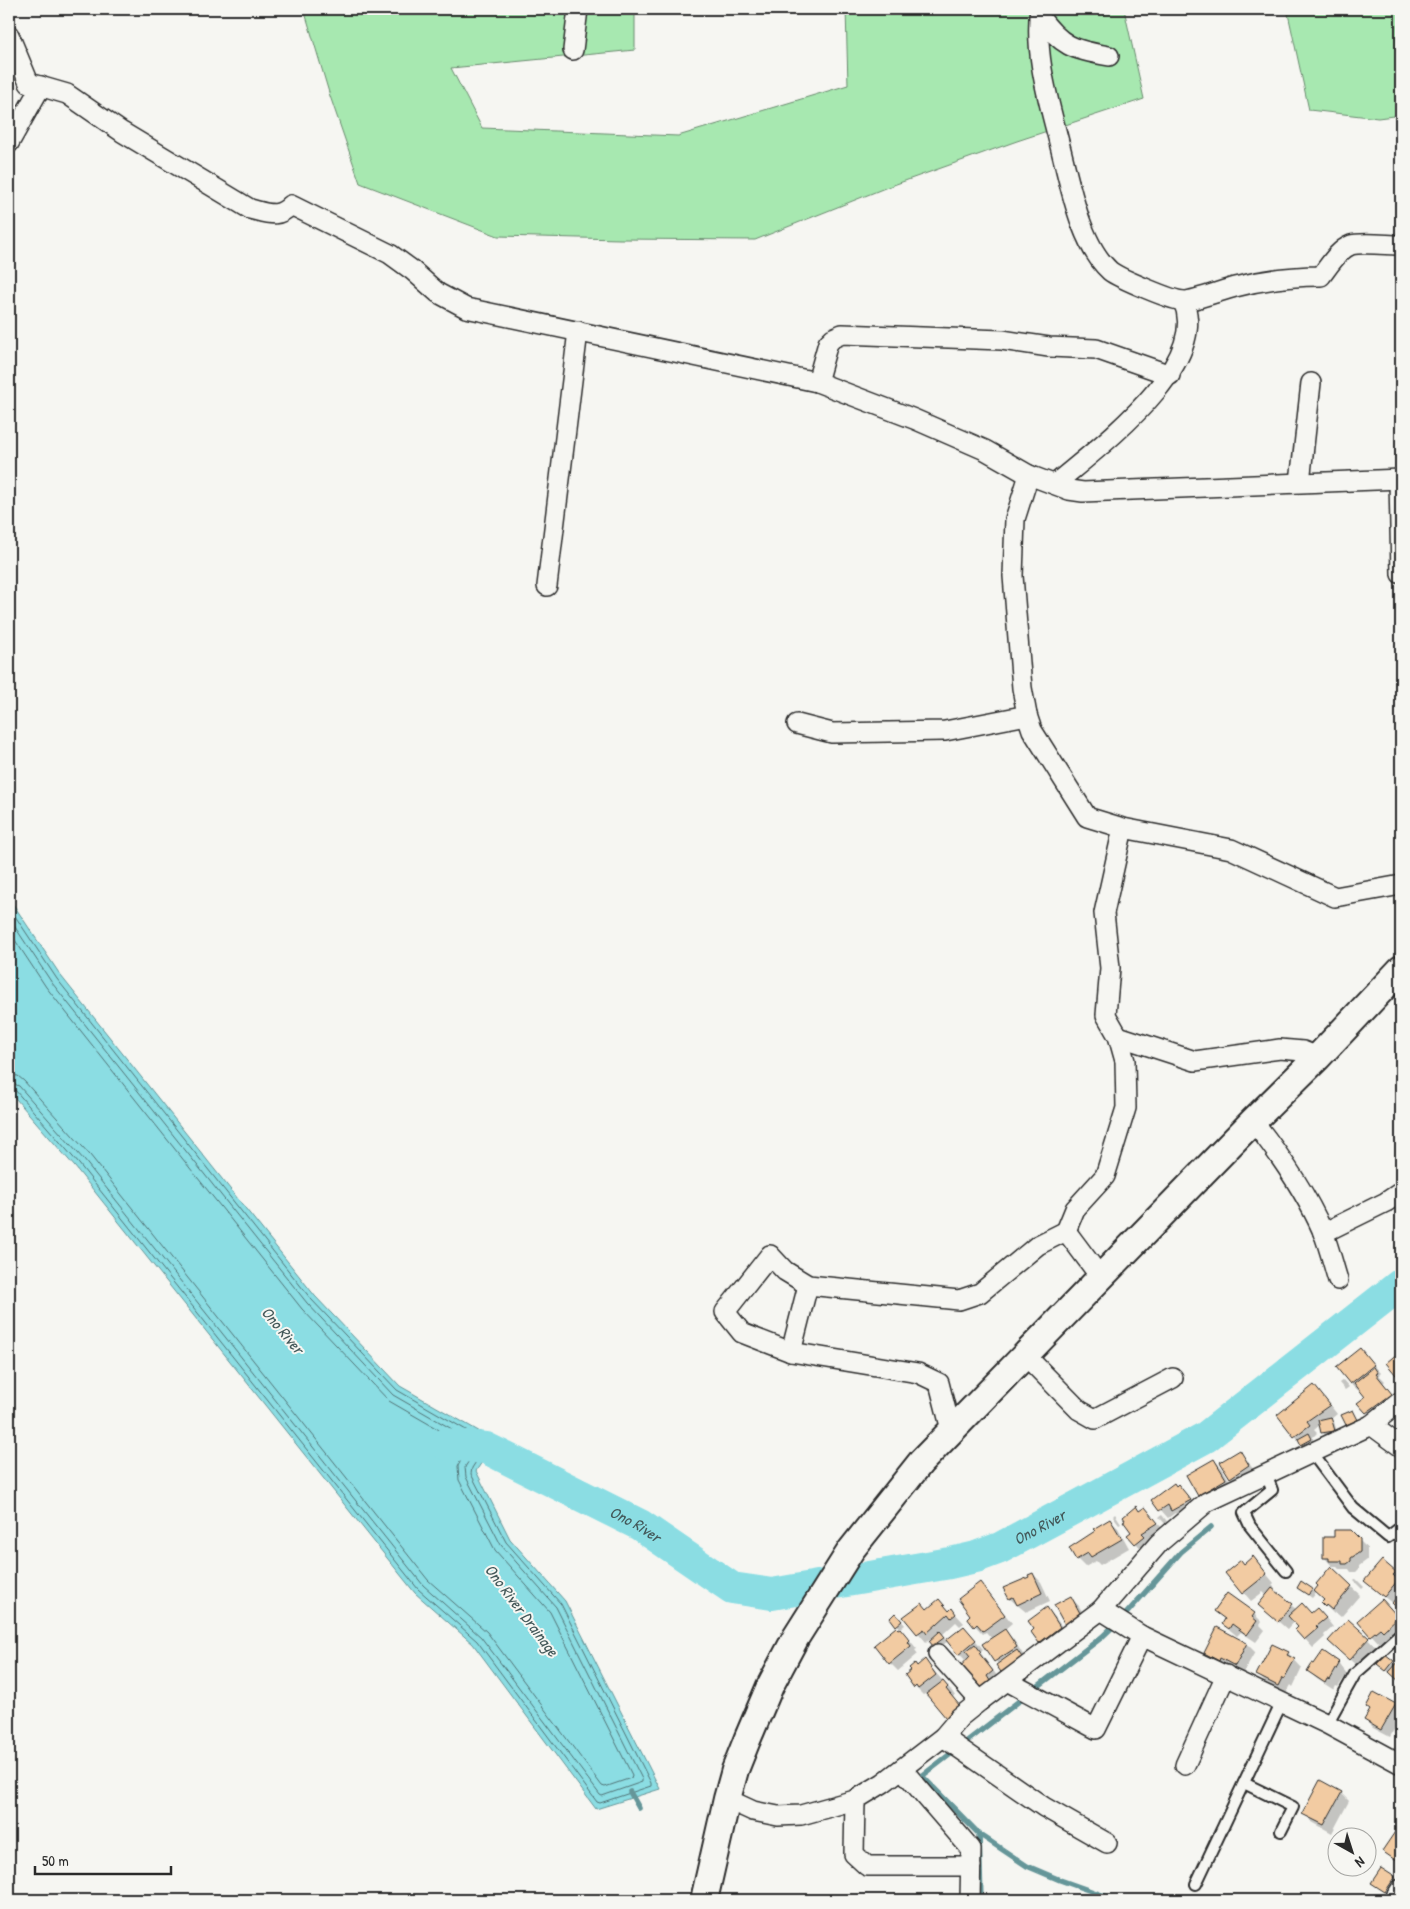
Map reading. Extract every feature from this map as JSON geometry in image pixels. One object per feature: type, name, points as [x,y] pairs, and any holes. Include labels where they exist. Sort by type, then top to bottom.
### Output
[{"type":"street","points":[[573,50],[578,9]]},
{"type":"street","points":[[1040,12],[1052,34],[1065,44],[1083,52],[1109,56]]},
{"type":"street","points":[[1040,12],[1039,35],[1044,80],[1070,186],[1085,232],[1094,251],[1111,271],[1131,283],[1183,301],[1237,286],[1304,276],[1321,276],[1337,256],[1350,246],[1364,244],[1382,246],[1401,245]]},
{"type":"street","points":[[9,35],[29,83],[67,94],[122,132],[250,209],[273,214],[284,212],[291,205],[390,254],[438,293],[466,308],[817,382],[923,423],[985,450],[1030,476],[1069,490],[1082,492],[1300,482],[1400,480],[1401,574]]},
{"type":"street","points":[[9,143],[41,86]]},
{"type":"street","points":[[1055,484],[1135,415],[1170,375],[1187,340],[1188,312],[1183,301]]},
{"type":"street","points":[[546,586],[578,331]]},
{"type":"street","points":[[817,382],[828,344],[832,338],[842,334],[994,340],[1050,347],[1096,349],[1170,375]]},
{"type":"street","points":[[1300,482],[1312,383]]},
{"type":"street","points":[[1030,476],[1015,520],[1013,576],[1022,688],[1032,730],[1087,817],[1123,828],[1231,848],[1335,896],[1401,884]]},
{"type":"street","points":[[797,724],[832,733],[945,731],[1027,715]]},
{"type":"street","points":[[951,1430],[939,1383],[918,1373],[791,1352],[742,1333],[725,1312],[770,1255],[785,1271],[808,1285],[959,1300],[980,1293],[1038,1245],[1066,1230],[1074,1209],[1105,1176],[1126,1108],[1126,1061],[1118,1036],[1106,1016],[1110,968],[1104,913],[1123,828]]},
{"type":"street","points":[[704,1900],[735,1770],[770,1686],[806,1619],[851,1550],[920,1462],[1401,970]]},
{"type":"street","points":[[1118,1036],[1195,1061],[1280,1048],[1303,1050],[1318,1057]]},
{"type":"street","points":[[1253,1120],[1282,1157],[1298,1184],[1323,1233],[1338,1280]]},
{"type":"street","points":[[1323,1233],[1386,1202],[1401,1192]]},
{"type":"street","points":[[1066,1230],[1100,1278]]},
{"type":"street","points":[[791,1352],[808,1285]]},
{"type":"street","points":[[1025,1355],[1079,1410],[1095,1419],[1173,1378]]},
{"type":"street","points":[[727,1799],[753,1811],[778,1816],[801,1815],[855,1800],[883,1784],[943,1737],[960,1717],[980,1701],[1101,1610],[1159,1543],[1207,1502],[1371,1425],[1401,1401]]},
{"type":"street","points":[[1371,1425],[1401,1447]]},
{"type":"street","points":[[1101,1610],[1142,1636],[1327,1724],[1401,1764]]},
{"type":"street","points":[[1007,1681],[1096,1729],[1142,1636]]},
{"type":"street","points":[[938,1654],[980,1701]]},
{"type":"street","points":[[1185,1765],[1226,1675]]},
{"type":"street","points":[[943,1737],[1044,1807],[1107,1843]]},
{"type":"street","points":[[902,1769],[971,1849],[970,1900]]},
{"type":"street","points":[[855,1800],[854,1854],[867,1866],[971,1866]]},
{"type":"street","points":[[1394,1900],[1401,1888]]},
{"type":"lane","points":[[1312,1453],[1353,1508],[1388,1538],[1401,1527]]},
{"type":"lane","points":[[1266,1474],[1272,1490],[1244,1513],[1250,1526],[1286,1571]]},
{"type":"lane","points":[[1327,1724],[1355,1674],[1401,1633]]},
{"type":"lane","points":[[1196,1884],[1282,1702]]},
{"type":"lane","points":[[1244,1783],[1293,1807],[1281,1831]]},
{"type":"green space","points":[[304,9],[635,9],[635,50],[451,68],[482,128],[678,136],[848,85],[846,9],[1124,9],[1144,99],[1017,141],[885,188],[755,240],[498,236],[360,183],[330,96]]},
{"type":"green space","points":[[1287,9],[1401,9],[1401,115],[1378,118],[1309,110]]},
{"type":"water","points":[[9,898],[61,976],[315,1296],[400,1386],[496,1441],[476,1471],[510,1539],[565,1601],[660,1789],[596,1809],[473,1644],[415,1593],[75,1167],[9,1091]]},
{"type":"building","points":[[1360,1348],[1374,1365],[1350,1384],[1336,1367]]},
{"type":"building","points":[[1398,1353],[1401,1357],[1401,1381],[1386,1363]]},
{"type":"building","points":[[1374,1367],[1378,1373],[1376,1374],[1392,1394],[1366,1413],[1357,1403],[1365,1397],[1354,1383]]},
{"type":"building","points":[[1314,1385],[1330,1405],[1307,1421],[1310,1425],[1294,1437],[1277,1415]]},
{"type":"building","points":[[1353,1410],[1358,1420],[1346,1425],[1341,1415]]},
{"type":"building","points":[[1331,1417],[1335,1431],[1321,1433],[1318,1420]]},
{"type":"building","points":[[1309,1433],[1312,1439],[1301,1445],[1298,1439]]},
{"type":"building","points":[[1240,1450],[1249,1465],[1230,1478],[1220,1462]]},
{"type":"building","points":[[1214,1459],[1226,1479],[1198,1496],[1186,1475]]},
{"type":"building","points":[[1174,1483],[1176,1486],[1178,1484],[1191,1500],[1171,1511],[1168,1505],[1159,1511],[1151,1500]]},
{"type":"building","points":[[1136,1506],[1139,1511],[1145,1507],[1158,1523],[1142,1533],[1145,1536],[1135,1544],[1127,1535],[1131,1532],[1123,1521],[1125,1520],[1123,1517]]},
{"type":"building","points":[[1110,1519],[1122,1539],[1091,1557],[1088,1553],[1076,1560],[1069,1548],[1095,1531],[1093,1529]]},
{"type":"building","points":[[1334,1530],[1351,1530],[1360,1539],[1360,1552],[1351,1558],[1351,1561],[1347,1564],[1342,1564],[1342,1561],[1329,1561],[1329,1558],[1323,1558],[1323,1537],[1334,1537]]},
{"type":"building","points":[[1253,1556],[1267,1574],[1242,1594],[1225,1573],[1241,1560],[1244,1564]]},
{"type":"building","points":[[1382,1560],[1396,1572],[1393,1575],[1398,1580],[1384,1597],[1364,1581]]},
{"type":"building","points":[[1331,1566],[1352,1586],[1332,1610],[1321,1603],[1324,1600],[1314,1591],[1318,1586],[1316,1584]]},
{"type":"building","points":[[1033,1573],[1042,1593],[1017,1605],[1013,1597],[1009,1599],[1003,1588],[1029,1577],[1028,1575]]},
{"type":"building","points":[[1301,1581],[1313,1589],[1308,1595],[1297,1588]]},
{"type":"building","points":[[980,1582],[1005,1615],[983,1631],[977,1624],[974,1627],[967,1618],[970,1615],[958,1599]]},
{"type":"building","points":[[1272,1588],[1293,1604],[1278,1622],[1258,1605]]},
{"type":"building","points":[[1227,1593],[1255,1613],[1252,1617],[1257,1621],[1247,1635],[1232,1624],[1229,1629],[1222,1624],[1225,1619],[1214,1611]]},
{"type":"building","points":[[1071,1596],[1081,1615],[1065,1625],[1054,1605]]},
{"type":"building","points":[[1396,1598],[1401,1602],[1401,1612],[1392,1603]]},
{"type":"building","points":[[939,1599],[949,1611],[952,1608],[956,1614],[951,1618],[948,1614],[927,1633],[924,1629],[917,1634],[903,1617],[922,1603],[927,1609]]},
{"type":"building","points":[[1382,1599],[1398,1617],[1383,1631],[1380,1628],[1370,1636],[1357,1621]]},
{"type":"building","points":[[1302,1603],[1311,1613],[1317,1608],[1326,1618],[1304,1640],[1295,1630],[1298,1627],[1288,1616]]},
{"type":"building","points":[[1047,1607],[1060,1627],[1039,1643],[1031,1632],[1034,1629],[1028,1621]]},
{"type":"building","points":[[895,1613],[902,1621],[896,1626],[890,1618]]},
{"type":"building","points":[[1348,1619],[1369,1638],[1349,1660],[1328,1641]]},
{"type":"building","points":[[964,1626],[976,1640],[958,1655],[946,1640]]},
{"type":"building","points":[[896,1627],[900,1628],[910,1640],[908,1642],[911,1646],[889,1664],[874,1645]]},
{"type":"building","points":[[1217,1627],[1247,1643],[1235,1666],[1220,1658],[1219,1661],[1204,1653]]},
{"type":"building","points":[[1005,1629],[1017,1647],[994,1662],[982,1644]]},
{"type":"building","points":[[940,1631],[945,1637],[933,1646],[929,1641]]},
{"type":"building","points":[[975,1644],[981,1652],[979,1653],[993,1671],[987,1676],[990,1681],[977,1691],[959,1668],[970,1656],[966,1651]]},
{"type":"building","points":[[1272,1644],[1289,1652],[1287,1655],[1295,1659],[1278,1686],[1256,1675]]},
{"type":"building","points":[[1017,1650],[1024,1660],[1003,1675],[996,1665]]},
{"type":"building","points":[[1323,1651],[1339,1662],[1330,1680],[1327,1679],[1325,1683],[1307,1671]]},
{"type":"building","points":[[1385,1654],[1394,1661],[1386,1671],[1377,1664]]},
{"type":"building","points":[[925,1659],[936,1675],[918,1689],[916,1686],[914,1688],[905,1675],[915,1663],[917,1666]]},
{"type":"building","points":[[1401,1659],[1401,1683],[1389,1672]]},
{"type":"building","points":[[943,1681],[948,1687],[946,1689],[960,1706],[946,1718],[926,1694]]},
{"type":"building","points":[[1374,1692],[1396,1704],[1381,1730],[1364,1720],[1370,1710],[1366,1707]]},
{"type":"building","points":[[1320,1780],[1342,1792],[1324,1825],[1302,1814]]},
{"type":"building","points":[[1401,1823],[1401,1864],[1382,1851]]},
{"type":"building","points":[[1381,1868],[1395,1877],[1385,1892],[1371,1883],[1376,1876],[1378,1876]]},
{"type":"waterway","name":"Ono River","points":[[446,1444],[486,1448],[640,1525],[732,1588],[772,1594],[950,1563],[976,1557],[1000,1548],[1206,1437],[1401,1284]]},
{"type":"waterway","points":[[981,1900],[979,1834],[922,1776],[1102,1637],[1125,1615],[1181,1552],[1211,1527]]},
{"type":"waterway","name":"Ono River Drainage","points":[[630,1792],[639,1808]]},
{"type":"waterway","points":[[979,1834],[1027,1866],[1116,1900]]}]
